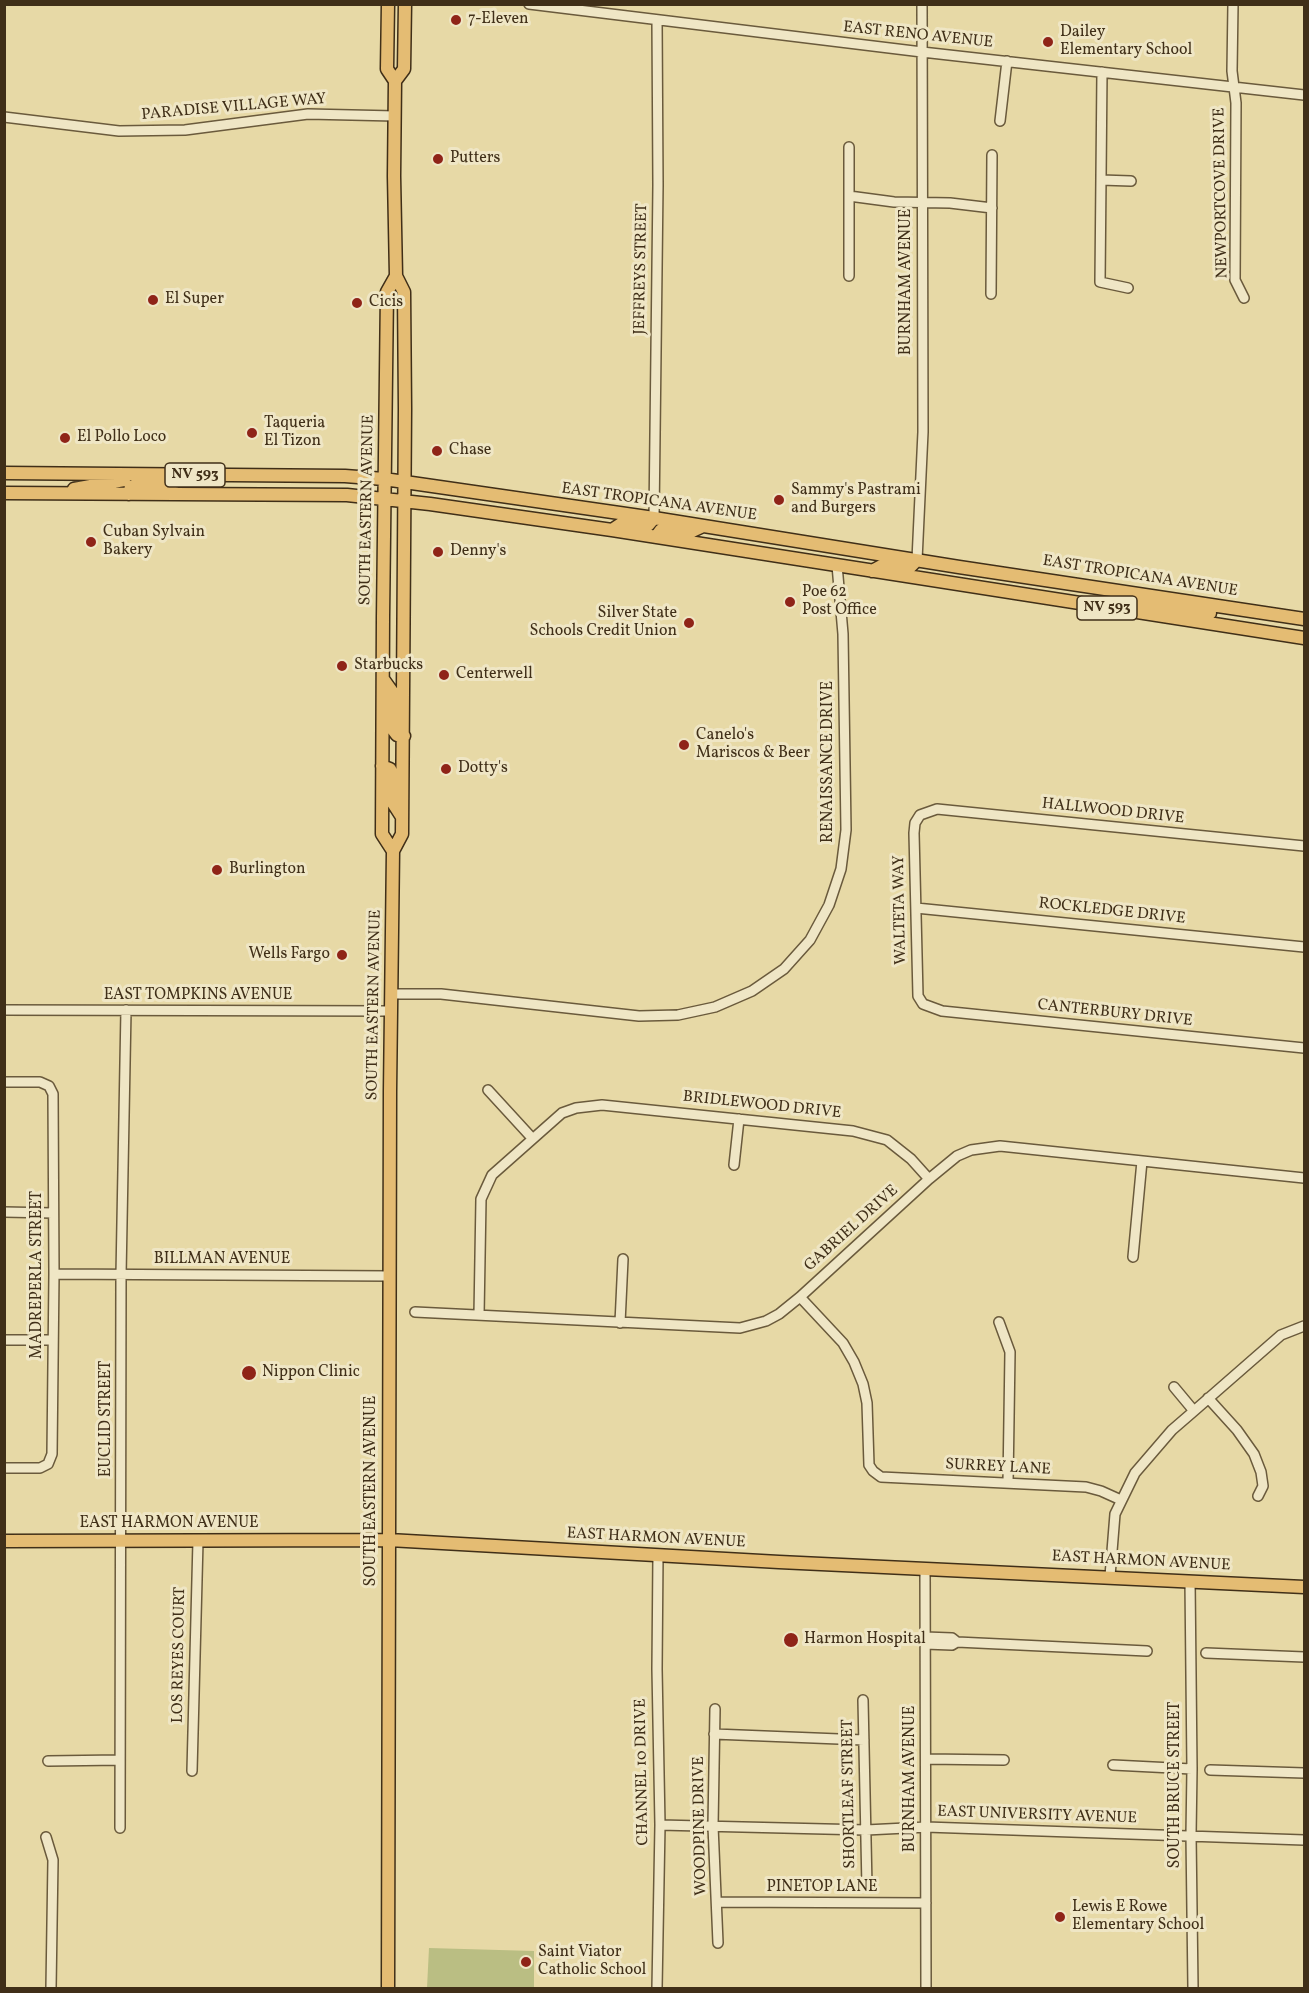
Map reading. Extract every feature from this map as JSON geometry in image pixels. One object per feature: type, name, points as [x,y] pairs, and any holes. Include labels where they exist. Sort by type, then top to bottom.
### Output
[{"type":"main road","name":"SOUTH EASTERN AVENUE","points":[[388,4],[387,69],[395,81],[396,276],[404,292],[403,818],[402,834],[393,850],[391,994],[388,1989]]},
{"type":"main road","name":"SOUTH EASTERN AVENUE","points":[[395,81],[404,69],[405,4]]},
{"type":"main road","name":"SOUTH EASTERN AVENUE","points":[[393,850],[382,834],[382,766],[387,292],[396,276]]},
{"type":"main road","name":"EAST TROPICANA AVENUE","points":[[4,473],[345,476],[384,479],[654,518],[1305,619]]},
{"type":"main road","points":[[69,494],[78,487],[120,481],[133,475]]},
{"type":"main road","points":[[129,494],[131,487],[137,485],[184,482],[218,476]]},
{"type":"main road","name":"EAST TROPICANA AVENUE","points":[[4,493],[325,494],[404,502],[612,530],[1305,638]]},
{"type":"main road","points":[[612,530],[624,522],[648,525],[654,518]]},
{"type":"main road","points":[[656,537],[661,530],[690,532],[703,526]]},
{"type":"main road","points":[[872,571],[885,564],[910,567],[915,564],[916,560]]},
{"type":"main road","points":[[909,578],[917,570],[945,572],[959,567]]},
{"type":"main road","points":[[1098,606],[1124,603],[1173,607],[1187,602]]},
{"type":"main road","points":[[1172,618],[1173,615],[1185,612],[1217,614],[1244,610]]},
{"type":"main road","points":[[383,679],[393,693],[394,730],[397,735],[404,736]]},
{"type":"main road","points":[[382,766],[390,769],[393,776],[393,803],[403,818]]},
{"type":"main road","name":"EAST HARMON AVENUE","points":[[4,1541],[389,1540],[1305,1587]]},
{"type":"street","name":"EAST RENO AVENUE","points":[[529,4],[922,52],[1305,95]]},
{"type":"street","name":"BURNHAM AVENUE","points":[[916,560],[923,432],[922,4]]},
{"type":"street","name":"NEWPORTCOVE DRIVE","points":[[1233,4],[1232,71],[1236,103],[1235,280],[1244,298]]},
{"type":"street","name":"JEFFREYS STREET","points":[[654,518],[658,185],[657,20]]},
{"type":"street","points":[[1000,121],[1007,61]]},
{"type":"street","points":[[1102,72],[1100,282],[1128,288]]},
{"type":"street","name":"PARADISE VILLAGE WAY","points":[[4,117],[131,131],[185,130],[308,114],[395,116]]},
{"type":"street","points":[[849,147],[849,276]]},
{"type":"street","points":[[991,294],[992,155]]},
{"type":"street","points":[[1101,180],[1131,181]]},
{"type":"street","points":[[849,196],[894,202],[950,203],[992,208]]},
{"type":"street","name":"RENAISSANCE DRIVE","points":[[391,994],[441,994],[639,1016],[678,1016],[715,1007],[752,991],[784,969],[810,940],[829,905],[841,869],[846,822],[843,634],[837,565]]},
{"type":"street","name":"HALLWOOD DRIVE","points":[[920,815],[937,809],[1305,846]]},
{"type":"street","name":"WALTETA WAY","points":[[920,815],[915,823],[914,833],[918,996],[923,1004]]},
{"type":"street","name":"ROCKLEDGE DRIVE","points":[[916,908],[1305,947]]},
{"type":"street","name":"CANTERBURY DRIVE","points":[[923,1004],[942,1011],[1305,1048]]},
{"type":"street","name":"EAST TOMPKINS AVENUE","points":[[4,1010],[391,1011]]},
{"type":"street","name":"EUCLID STREET","points":[[120,1828],[122,1275],[126,1010]]},
{"type":"street","name":"MADREPERLA STREET","points":[[4,1082],[40,1082],[49,1086],[53,1094],[54,1274],[52,1454],[48,1464],[40,1468],[4,1468]]},
{"type":"street","points":[[479,1316],[481,1199],[492,1174],[532,1138],[489,1090]]},
{"type":"street","name":"BRIDLEWOOD DRIVE","points":[[532,1138],[562,1113],[576,1108],[602,1105],[739,1119],[854,1131],[887,1140],[911,1159],[929,1179]]},
{"type":"street","points":[[734,1165],[739,1119]]},
{"type":"street","name":"GABRIEL DRIVE","points":[[415,1312],[740,1328],[766,1322],[800,1297],[929,1179],[957,1156],[971,1150],[1000,1146],[1305,1178]]},
{"type":"street","points":[[1133,1257],[1142,1161]]},
{"type":"street","points":[[4,1212],[53,1213]]},
{"type":"street","points":[[620,1323],[623,1258]]},
{"type":"street","name":"BILLMAN AVENUE","points":[[54,1274],[389,1276]]},
{"type":"street","name":"SURREY LANE","points":[[800,1297],[843,1343],[863,1384],[867,1403],[867,1455],[869,1465],[881,1477],[1086,1487],[1122,1500]]},
{"type":"street","points":[[999,1322],[1010,1352],[1008,1483]]},
{"type":"street","points":[[1110,1576],[1115,1514],[1135,1473],[1172,1430],[1194,1410],[1281,1335],[1305,1326]]},
{"type":"street","points":[[4,1340],[52,1340]]},
{"type":"street","points":[[1174,1387],[1194,1410]]},
{"type":"street","points":[[1208,1398],[1237,1430],[1254,1454],[1261,1472],[1263,1486],[1258,1497]]},
{"type":"street","name":"LOS REYES COURT","points":[[192,1771],[198,1541]]},
{"type":"street","name":"CHANNEL 10 DRIVE","points":[[657,1989],[660,1825],[657,1669],[658,1555]]},
{"type":"street","name":"BURNHAM AVENUE","points":[[925,1569],[926,1989]]},
{"type":"street","name":"SOUTH BRUCE STREET","points":[[1190,1581],[1193,1989]]},
{"type":"street","points":[[925,1641],[952,1645],[957,1642],[1147,1651]]},
{"type":"street","points":[[1206,1653],[1305,1657]]},
{"type":"street","name":"SHORTLEAF STREET","points":[[863,1700],[867,1887]]},
{"type":"street","name":"WOODPINE DRIVE","points":[[715,1709],[713,1827],[718,1943]]},
{"type":"street","points":[[714,1734],[864,1740]]},
{"type":"street","points":[[926,1759],[1004,1760]]},
{"type":"street","points":[[48,1761],[120,1760]]},
{"type":"street","points":[[1113,1765],[1192,1769]]},
{"type":"street","points":[[1209,1770],[1305,1773]]},
{"type":"street","name":"EAST UNIVERSITY AVENUE","points":[[660,1825],[866,1830],[926,1827],[1305,1840]]},
{"type":"street","points":[[46,1837],[53,1860],[51,1989]]},
{"type":"street","name":"PINETOP LANE","points":[[717,1902],[926,1903]]},
{"type":"green space","points":[[429,1948],[534,1951],[534,1988],[427,1988]]},
{"type":"place","name":"7-Eleven","points":[[456,20]]},
{"type":"place","name":"Dailey Elementary School","points":[[1048,42]]},
{"type":"place","name":"Putters","points":[[438,159]]},
{"type":"place","name":"El Super","points":[[153,300]]},
{"type":"place","name":"Cicis","points":[[357,303]]},
{"type":"place","name":"Taqueria El Tizon","points":[[252,433]]},
{"type":"place","name":"El Pollo Loco","points":[[65,438]]},
{"type":"place","name":"Chase","points":[[437,451]]},
{"type":"place","name":"Sammy's Pastrami and Burgers","points":[[779,500]]},
{"type":"place","name":"Cuban Sylvain Bakery","points":[[91,542]]},
{"type":"place","name":"Denny's","points":[[438,552]]},
{"type":"place","name":"Poe 62 Post Office","points":[[790,602]]},
{"type":"place","name":"Silver State Schools Credit Union","points":[[689,623]]},
{"type":"place","name":"Starbucks","points":[[342,666]]},
{"type":"place","name":"Centerwell","points":[[444,675]]},
{"type":"place","name":"Canelo's Mariscos & Beer","points":[[684,745]]},
{"type":"place","name":"Dotty's","points":[[446,769]]},
{"type":"place","name":"Burlington","points":[[217,870]]},
{"type":"place","name":"Wells Fargo","points":[[342,955]]},
{"type":"place","name":"Nippon Clinic","points":[[249,1373]]},
{"type":"place","name":"Harmon Hospital","points":[[791,1640]]},
{"type":"place","name":"Lewis E Rowe Elementary School","points":[[1060,1917]]},
{"type":"place","name":"Saint Viator Catholic School","points":[[526,1962]]}]
